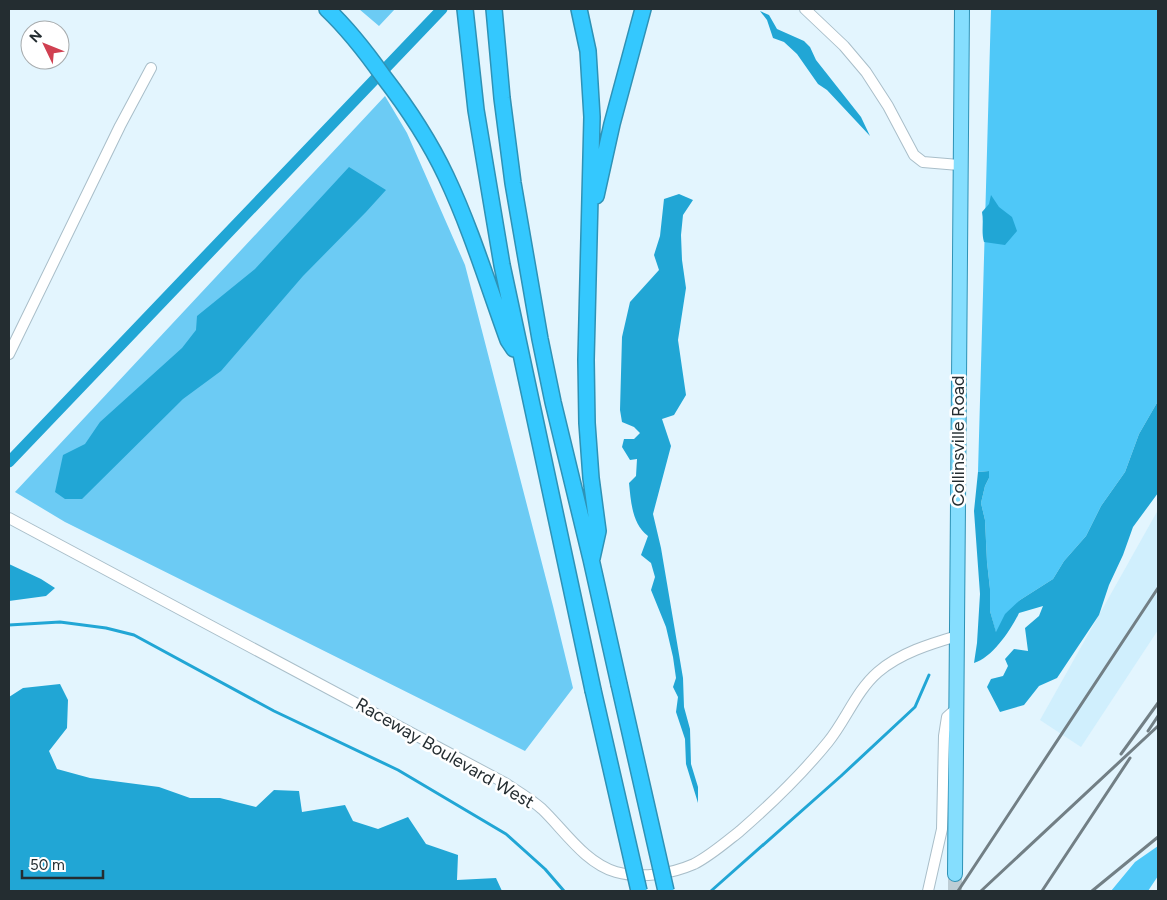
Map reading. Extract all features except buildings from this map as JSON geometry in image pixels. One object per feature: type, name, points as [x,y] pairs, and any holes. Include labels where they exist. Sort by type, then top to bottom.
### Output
[{"type":"highway","points":[[327,9],[362,48],[400,98],[426,137],[445,174],[468,227],[508,340],[523,366]]},
{"type":"highway","points":[[494,9],[502,98],[513,183],[553,402],[591,559],[666,891]]},
{"type":"highway","points":[[580,9],[588,51],[591,99],[586,360],[587,423],[591,478],[598,531],[591,559]]},
{"type":"highway","points":[[589,232],[612,124],[643,9]]},
{"type":"highway","points":[[465,14],[476,110],[502,265],[592,690],[639,891]]},
{"type":"main road","name":"Collinsville Road","points":[[955,874],[959,165],[962,9]]},
{"type":"street","points":[[805,9],[844,46],[866,72],[888,106],[914,155],[923,162],[959,165]]},
{"type":"street","points":[[9,354],[120,126],[152,68]]},
{"type":"street","name":"Raceway Boulevard West","points":[[10,519],[504,783],[540,807],[596,862],[616,872],[644,875],[675,871],[696,863],[726,843],[763,811],[828,742],[847,716],[860,692],[878,672],[926,645],[957,636]]},
{"type":"street","points":[[928,891],[942,829],[944,736],[947,717],[956,709]]},
{"type":"shaded area","points":[[359,9],[395,9],[379,26]]},
{"type":"shaded area","points":[[991,9],[1158,9],[1158,401],[1139,434],[1125,472],[1101,506],[1086,536],[1064,561],[1053,579],[1020,600],[996,633],[990,611],[985,520],[981,503],[989,478],[989,471],[978,472]]},
{"type":"shaded area","points":[[760,11],[769,15],[777,29],[804,41],[810,47],[816,60],[861,117],[870,136],[827,90],[818,84],[797,54],[784,42],[773,38],[767,20]]},
{"type":"shaded area","points":[[385,96],[407,133],[465,265],[573,688],[525,751],[65,522],[15,492]]},
{"type":"shaded area","points":[[349,167],[386,190],[303,276],[221,371],[183,399],[82,499],[65,499],[55,492],[63,455],[85,444],[100,422],[182,348],[196,330],[197,316],[255,269]]},
{"type":"shaded area","points":[[679,194],[693,200],[683,215],[681,235],[686,288],[678,340],[686,395],[674,415],[662,419],[671,446],[653,514],[661,548],[683,678],[684,707],[690,729],[691,764],[698,787],[698,803],[686,764],[685,739],[676,712],[678,697],[673,687],[676,678],[673,657],[666,627],[651,590],[655,577],[651,563],[641,555],[648,536],[635,519],[632,505],[629,483],[636,476],[637,459],[630,460],[622,447],[624,439],[634,439],[640,433],[634,427],[622,422],[620,410],[622,337],[630,302],[659,270],[654,255],[660,236],[664,199]]},
{"type":"shaded area","points":[[991,195],[999,207],[1012,217],[1017,231],[1005,245],[984,242],[982,212],[989,204]]},
{"type":"shaded area","points":[[1158,401],[1158,493],[1133,527],[1099,615],[1057,678],[1039,686],[1024,705],[1000,712],[987,687],[991,679],[1003,676],[1008,666],[1005,659],[1014,649],[1028,651],[1025,628],[1039,616],[1043,606],[1019,613],[1006,635],[994,649],[981,660],[974,663],[980,594],[974,511],[978,472],[989,471],[989,478],[981,503],[985,520],[990,611],[996,632],[1005,614],[1020,600],[1053,579],[1064,561],[1086,536],[1101,506],[1125,472],[1139,434]]},
{"type":"shaded area","points":[[1158,510],[1158,630],[1081,747],[1040,720]]},
{"type":"shaded area","points":[[9,564],[41,579],[55,588],[46,596],[9,601]]},
{"type":"shaded area","points":[[60,684],[68,700],[67,728],[49,751],[57,769],[90,778],[159,787],[190,798],[220,798],[256,807],[274,790],[299,791],[302,812],[345,805],[353,821],[378,829],[408,817],[426,844],[458,855],[457,880],[496,878],[502,891],[9,891],[9,697],[23,688]]},
{"type":"shaded area","points":[[1158,846],[1158,876],[1148,891],[1111,891],[1135,862]]},
{"type":"waterway","points":[[9,462],[442,9]]},
{"type":"waterway","points":[[9,625],[60,622],[106,628],[134,635],[274,711],[398,770],[506,834],[545,869],[564,891]]},
{"type":"waterway","points":[[711,891],[841,776],[915,707],[929,675]]},
{"type":"tunnel","points":[[955,874],[955,891]]},
{"type":"railway","points":[[958,891],[1158,588]]},
{"type":"railway","points":[[1121,754],[1158,703]]},
{"type":"railway","points":[[1148,731],[1158,716]]},
{"type":"railway","points":[[981,891],[1158,726]]},
{"type":"railway","points":[[1042,891],[1130,758]]},
{"type":"railway","points":[[1092,891],[1158,837]]}]
